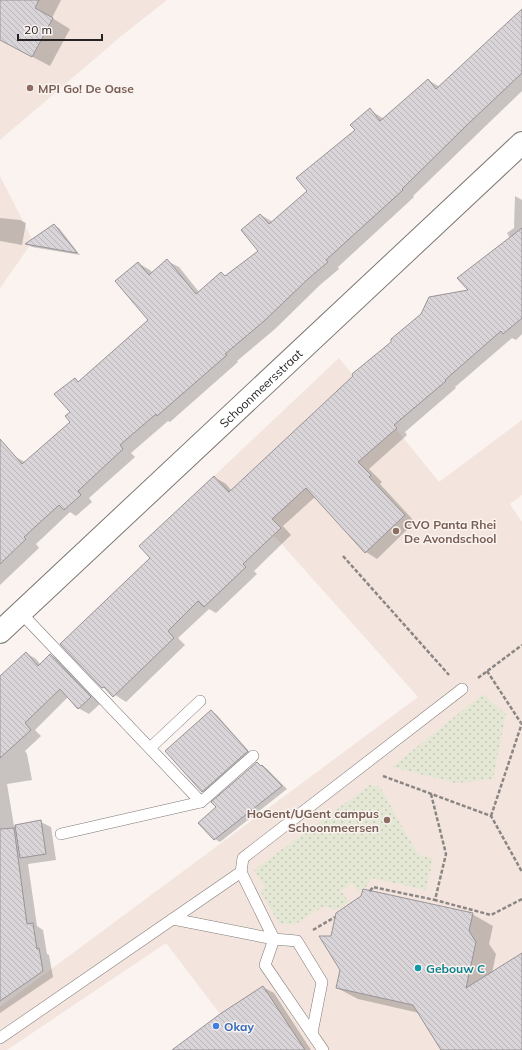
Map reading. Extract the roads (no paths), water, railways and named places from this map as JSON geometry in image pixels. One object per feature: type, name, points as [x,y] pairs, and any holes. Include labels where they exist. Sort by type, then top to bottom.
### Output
[{"type":"street","name":"Schoonmeersstraat","points":[[0,632],[522,143]]},
{"type":"lane","points":[[21,612],[201,802]]},
{"type":"lane","points":[[322,1050],[265,965],[274,939],[241,872],[243,858],[462,690]]},
{"type":"lane","points":[[150,748],[200,701]]},
{"type":"lane","points":[[61,834],[201,802],[253,756]]},
{"type":"lane","points":[[0,1038],[241,872]]},
{"type":"lane","points":[[173,919],[274,939],[297,941],[322,982],[312,1033]]},
{"type":"place","name":"MPI Go! De Oase","points":[[30,88]]},
{"type":"place","name":"CVO Panta Rhei De Avondschool","points":[[396,531]]},
{"type":"place","name":"HoGent/UGent campus Schoonmeersen","points":[[387,820]]},
{"type":"place","name":"Gebouw C","points":[[418,968]]},
{"type":"place","name":"Okay","points":[[216,1026]]}]
